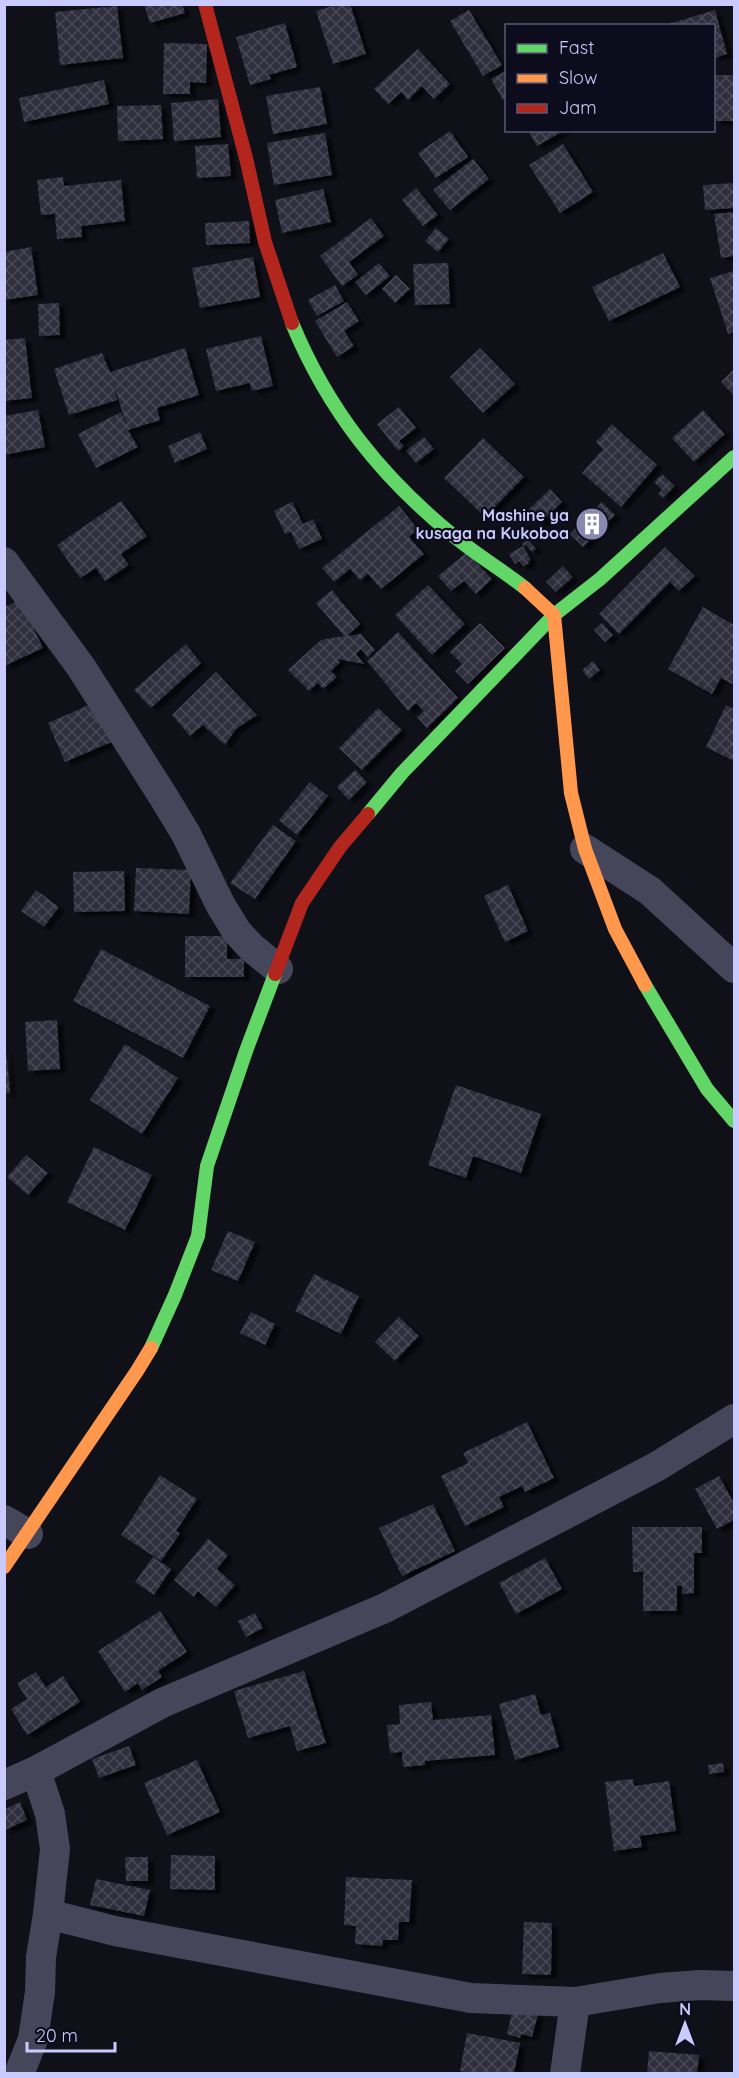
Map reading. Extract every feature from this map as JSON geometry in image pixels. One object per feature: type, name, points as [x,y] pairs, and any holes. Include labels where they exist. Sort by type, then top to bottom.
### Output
[{"type":"street","points":[[205,4],[216,54],[252,180],[278,287],[304,354],[330,403],[382,470],[455,537],[540,599],[554,615],[571,793],[585,849],[615,929],[641,978],[707,1089],[735,1121]]},
{"type":"street","points":[[4,1567],[16,1527],[148,1353],[175,1295],[198,1236],[207,1166],[246,1051],[302,903],[340,848],[402,773],[554,615],[600,579],[735,457]]},
{"type":"street","points":[[4,562],[81,667],[163,796],[186,834],[220,904],[237,932],[252,948],[278,969]]},
{"type":"street","points":[[585,849],[650,891],[735,968]]},
{"type":"street","points":[[4,1785],[36,1771],[162,1703],[385,1608],[656,1467],[735,1419]]},
{"type":"street","points":[[19,2073],[33,2039],[40,1992],[41,1957],[48,1914],[54,1836],[36,1771]]},
{"type":"street","points":[[48,1914],[115,1931],[471,1998],[575,2002],[660,1988],[700,1985],[735,1986]]},
{"type":"street","points":[[565,2073],[575,2002]]},
{"type":"building","points":[[144,4],[182,4],[185,13],[150,23]]},
{"type":"building","points":[[338,4],[350,4],[366,54],[333,64],[316,11]]},
{"type":"building","points":[[117,6],[123,58],[60,65],[55,12]]},
{"type":"building","points":[[469,10],[502,65],[483,76],[450,21]]},
{"type":"building","points":[[715,10],[727,54],[715,58],[715,24],[669,24]]},
{"type":"building","points":[[285,23],[297,67],[269,75],[271,79],[250,85],[236,37]]},
{"type":"building","points":[[164,43],[207,44],[206,83],[190,82],[190,94],[163,94]]},
{"type":"building","points":[[418,49],[450,84],[434,99],[422,86],[408,100],[401,92],[388,104],[374,89]]},
{"type":"building","points":[[505,72],[505,98],[503,100],[491,79]]},
{"type":"building","points":[[715,75],[734,75],[734,121],[715,121]]},
{"type":"building","points":[[104,80],[109,104],[24,122],[19,98]]},
{"type":"building","points":[[320,87],[327,124],[273,134],[266,96]]},
{"type":"building","points":[[218,99],[221,137],[174,141],[171,103]]},
{"type":"building","points":[[161,105],[163,139],[118,141],[117,106]]},
{"type":"building","points":[[450,131],[468,157],[436,178],[418,153]]},
{"type":"building","points":[[529,132],[562,132],[537,146]]},
{"type":"building","points":[[325,133],[332,175],[274,185],[267,143]]},
{"type":"building","points":[[228,144],[231,176],[197,178],[195,146]]},
{"type":"building","points":[[563,144],[593,192],[560,213],[529,165]]},
{"type":"building","points":[[473,159],[489,179],[450,210],[433,190]]},
{"type":"building","points":[[63,177],[64,186],[121,180],[125,221],[81,226],[82,237],[57,239],[55,214],[41,215],[37,180]]},
{"type":"building","points":[[734,183],[734,208],[705,210],[703,185]]},
{"type":"building","points":[[416,188],[438,215],[423,226],[402,200]]},
{"type":"building","points":[[323,189],[331,222],[282,233],[275,200]]},
{"type":"building","points":[[734,212],[734,256],[721,258],[714,214]]},
{"type":"building","points":[[371,218],[384,236],[349,262],[358,275],[342,286],[320,256]]},
{"type":"building","points":[[249,221],[250,243],[206,245],[205,223]]},
{"type":"building","points":[[436,228],[449,239],[438,252],[425,241]]},
{"type":"building","points":[[31,247],[38,295],[4,300],[4,252]]},
{"type":"building","points":[[663,253],[680,287],[609,321],[592,287]]},
{"type":"building","points":[[253,257],[260,297],[200,308],[192,268]]},
{"type":"building","points":[[379,263],[390,276],[366,295],[355,282]]},
{"type":"building","points":[[448,263],[450,304],[415,305],[413,264]]},
{"type":"building","points":[[734,271],[734,332],[728,334],[710,278]]},
{"type":"building","points":[[396,275],[410,289],[395,303],[382,289]]},
{"type":"building","points":[[335,285],[344,301],[317,316],[308,300]]},
{"type":"building","points":[[347,302],[359,321],[344,331],[354,346],[337,357],[315,321]]},
{"type":"building","points":[[59,303],[60,335],[39,336],[38,304]]},
{"type":"building","points":[[261,336],[273,386],[252,391],[250,383],[216,391],[206,349]]},
{"type":"building","points":[[25,338],[32,398],[4,401],[4,340]]},
{"type":"building","points":[[185,348],[199,395],[157,408],[160,420],[128,430],[138,447],[96,468],[78,434],[121,412],[127,427],[114,385],[117,400],[69,415],[54,369],[102,353],[110,372]]},
{"type":"building","points":[[480,348],[515,384],[483,413],[450,377]]},
{"type":"building","points":[[734,369],[734,396],[721,382]]},
{"type":"building","points":[[399,407],[416,428],[399,441],[404,446],[398,451],[377,424]]},
{"type":"building","points":[[38,410],[45,447],[4,455],[4,416]]},
{"type":"building","points":[[703,410],[725,434],[694,462],[672,438]]},
{"type":"building","points":[[612,424],[657,465],[621,507],[582,473],[603,449],[596,442]]},
{"type":"building","points":[[200,432],[207,449],[175,463],[168,446]]},
{"type":"building","points":[[424,437],[434,449],[416,463],[406,451]]},
{"type":"building","points":[[483,438],[524,477],[485,517],[444,478]]},
{"type":"building","points":[[662,474],[675,486],[663,498],[658,494],[662,490],[654,482]]},
{"type":"building","points":[[550,489],[562,502],[541,523],[528,510]]},
{"type":"building","points":[[121,501],[147,536],[121,554],[129,565],[105,581],[96,568],[80,578],[57,545]]},
{"type":"building","points":[[292,502],[303,524],[313,519],[322,539],[299,549],[291,532],[285,534],[274,511]]},
{"type":"building","name":"Mashine ya kusaga na Kukoboa","points":[[602,502],[615,515],[583,547],[570,534]]},
{"type":"building","points":[[399,506],[418,529],[409,537],[424,554],[381,589],[368,574],[360,580],[350,569],[334,582],[322,568]]},
{"type":"building","points":[[528,540],[536,549],[532,552],[522,544]]},
{"type":"building","points":[[523,546],[531,560],[523,567],[519,561],[515,564],[509,554]]},
{"type":"building","points":[[665,547],[695,576],[679,591],[670,582],[619,634],[599,614]]},
{"type":"building","points":[[467,552],[492,579],[476,594],[464,581],[451,591],[438,576]]},
{"type":"building","points":[[563,566],[573,577],[556,592],[546,582]]},
{"type":"building","points":[[428,585],[465,624],[432,655],[395,615]]},
{"type":"building","points":[[332,590],[360,624],[347,636],[361,634],[375,650],[368,657],[361,649],[356,654],[364,664],[337,659],[340,662],[331,671],[337,677],[323,689],[318,683],[309,691],[288,670],[321,640],[344,636],[316,603]]},
{"type":"building","points":[[20,600],[43,648],[4,666],[4,607]]},
{"type":"building","points":[[703,607],[734,625],[734,680],[732,684],[721,678],[712,694],[668,669]]},
{"type":"building","points":[[480,623],[505,648],[468,684],[455,671],[462,664],[450,652]]},
{"type":"building","points":[[602,623],[613,635],[605,642],[594,630]]},
{"type":"building","points":[[398,632],[458,698],[427,728],[417,717],[424,711],[416,703],[408,711],[367,661]]},
{"type":"building","points":[[186,644],[201,663],[151,708],[134,690]]},
{"type":"building","points":[[593,661],[600,670],[589,679],[582,670]]},
{"type":"building","points":[[216,672],[257,715],[236,729],[225,745],[203,725],[190,736],[172,715]]},
{"type":"building","points":[[98,701],[116,740],[65,762],[48,723]]},
{"type":"building","points":[[726,705],[734,709],[734,761],[706,747]]},
{"type":"building","points":[[378,708],[402,730],[362,770],[339,748]]},
{"type":"building","points":[[355,770],[367,782],[349,800],[337,787]]},
{"type":"building","points":[[310,782],[328,796],[297,835],[279,820]]},
{"type":"building","points":[[273,825],[296,841],[255,899],[230,883]]},
{"type":"building","points":[[136,868],[191,870],[189,914],[134,911]]},
{"type":"building","points":[[124,871],[125,911],[74,912],[73,872]]},
{"type":"building","points":[[508,885],[528,931],[505,942],[484,896]]},
{"type":"building","points":[[36,890],[59,907],[44,927],[21,911]]},
{"type":"building","points":[[185,936],[227,936],[227,959],[244,959],[244,977],[185,977]]},
{"type":"building","points":[[101,949],[210,1006],[183,1058],[73,1001]]},
{"type":"building","points":[[57,1020],[60,1069],[28,1071],[25,1022]]},
{"type":"building","points":[[125,1044],[178,1078],[142,1134],[90,1100]]},
{"type":"building","points":[[6,1049],[10,1093],[5,1093]]},
{"type":"building","points":[[456,1085],[541,1114],[521,1173],[473,1156],[466,1178],[428,1165]]},
{"type":"building","points":[[94,1147],[152,1175],[125,1230],[67,1202]]},
{"type":"building","points":[[26,1155],[48,1173],[28,1195],[7,1177]]},
{"type":"building","points":[[228,1231],[255,1242],[238,1281],[211,1270]]},
{"type":"building","points":[[314,1274],[359,1296],[341,1334],[295,1311]]},
{"type":"building","points":[[251,1312],[275,1324],[265,1345],[240,1333]]},
{"type":"building","points":[[399,1317],[419,1336],[395,1361],[375,1342]]},
{"type":"building","points":[[527,1422],[554,1478],[525,1492],[522,1486],[499,1497],[504,1507],[465,1526],[441,1476],[468,1463],[463,1453]]},
{"type":"building","points":[[160,1475],[197,1499],[176,1531],[180,1533],[161,1561],[121,1535]]},
{"type":"building","points":[[719,1476],[734,1503],[734,1520],[717,1529],[695,1489]]},
{"type":"building","points":[[433,1504],[455,1551],[402,1576],[379,1528]]},
{"type":"building","points":[[632,1527],[702,1527],[702,1553],[694,1553],[694,1593],[682,1594],[682,1586],[677,1586],[677,1611],[643,1611],[643,1572],[633,1572]]},
{"type":"building","points":[[208,1539],[228,1555],[217,1569],[235,1585],[216,1607],[198,1591],[194,1597],[174,1580]]},
{"type":"building","points":[[153,1557],[171,1569],[154,1595],[135,1582]]},
{"type":"building","points":[[545,1558],[562,1589],[516,1614],[499,1583]]},
{"type":"building","points":[[160,1611],[187,1652],[158,1671],[162,1677],[142,1690],[138,1683],[125,1692],[98,1651]]},
{"type":"building","points":[[255,1613],[263,1628],[246,1637],[238,1621]]},
{"type":"building","points":[[304,1671],[326,1743],[297,1751],[290,1726],[248,1738],[234,1691]]},
{"type":"building","points":[[36,1672],[46,1687],[63,1676],[80,1702],[27,1735],[11,1709],[27,1699],[17,1683]]},
{"type":"building","points":[[535,1694],[541,1715],[550,1713],[559,1747],[515,1760],[499,1704]]},
{"type":"building","points":[[431,1702],[433,1720],[491,1715],[495,1755],[425,1761],[425,1765],[403,1767],[402,1752],[390,1753],[387,1725],[400,1724],[399,1705]]},
{"type":"building","points":[[129,1746],[136,1765],[99,1778],[92,1759]]},
{"type":"building","points":[[197,1760],[220,1812],[167,1835],[144,1783]]},
{"type":"building","points":[[723,1763],[724,1772],[709,1774],[708,1765]]},
{"type":"building","points":[[633,1779],[634,1786],[669,1781],[676,1831],[640,1836],[642,1847],[614,1851],[605,1782]]},
{"type":"building","points":[[20,1802],[27,1820],[5,1830],[5,1809]]},
{"type":"building","points":[[171,1855],[215,1856],[215,1890],[170,1889]]},
{"type":"building","points":[[125,1857],[148,1857],[148,1881],[126,1881]]},
{"type":"building","points":[[346,1877],[412,1880],[409,1922],[399,1922],[398,1940],[383,1940],[382,1946],[355,1944],[356,1926],[344,1925]]},
{"type":"building","points":[[96,1879],[150,1890],[144,1916],[90,1905]]},
{"type":"building","points":[[524,1922],[552,1923],[551,1975],[522,1974]]},
{"type":"building","points":[[513,2008],[538,2014],[532,2037],[521,2034],[520,2038],[507,2034]]},
{"type":"building","points":[[467,2033],[520,2043],[514,2073],[460,2071]]},
{"type":"building","points":[[649,2051],[699,2055],[697,2073],[647,2073]]},
{"type":"traffic: fast","points":[[292,323],[322,385],[359,440],[380,466],[428,514],[455,537],[525,588]]},
{"type":"traffic: fast","points":[[368,814],[402,773],[554,615],[600,579],[734,457]]},
{"type":"traffic: fast","points":[[151,1348],[198,1236],[207,1166],[275,974]]},
{"type":"traffic: fast","points":[[645,985],[707,1089],[734,1121]]},
{"type":"traffic: slow","points":[[525,588],[554,615],[571,793],[585,849],[615,929],[645,985]]},
{"type":"traffic: slow","points":[[4,1567],[151,1348]]},
{"type":"traffic: jam","points":[[205,4],[246,158],[265,242],[292,323]]},
{"type":"traffic: jam","points":[[275,974],[302,903],[340,847],[368,814]]},
{"type":"place","name":"Mashine ya kusaga na Kukoboa","points":[[592,524]]}]
